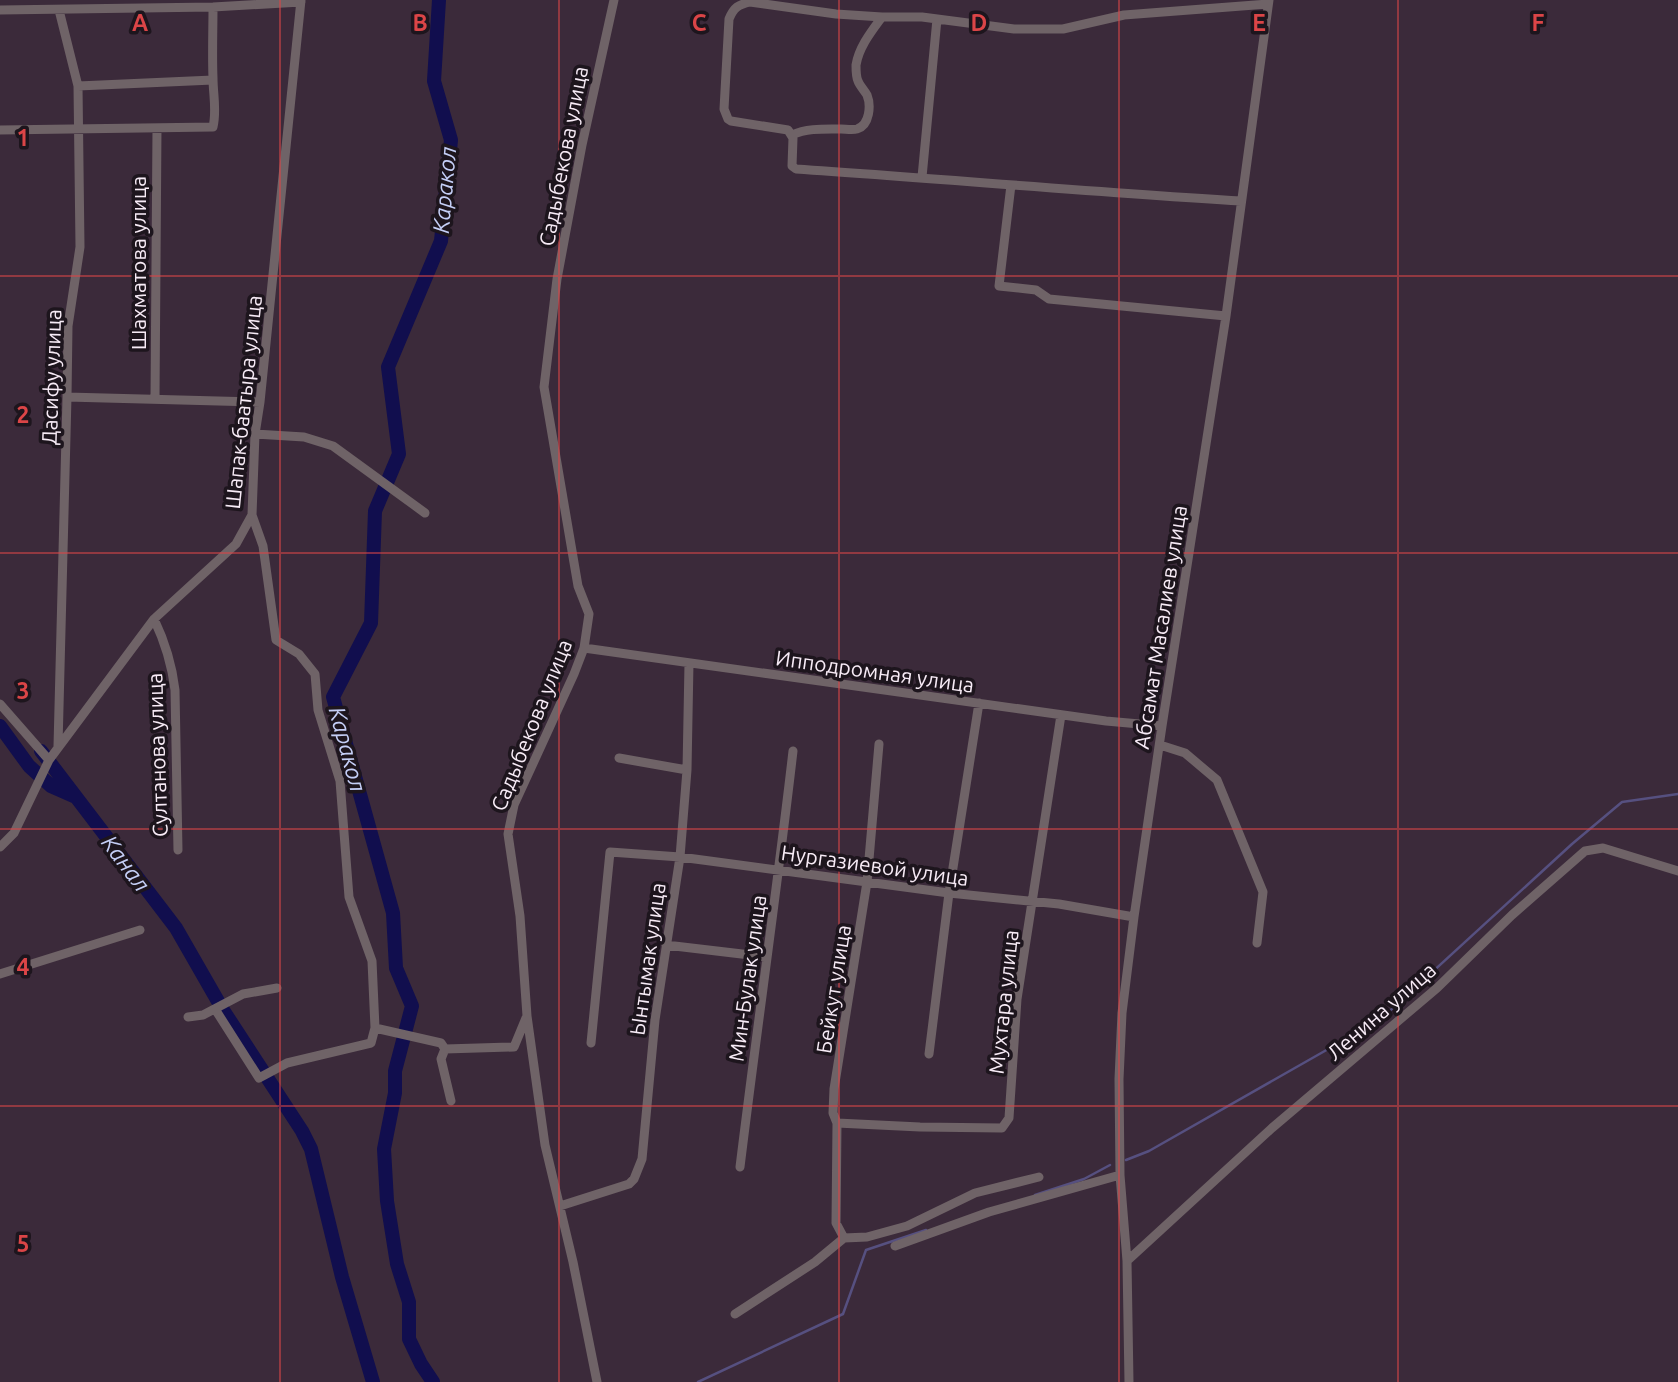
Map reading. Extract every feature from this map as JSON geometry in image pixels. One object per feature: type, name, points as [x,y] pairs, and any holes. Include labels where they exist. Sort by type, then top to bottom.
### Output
[{"type":"street","name":"Садыбекова улица","points":[[597,1382],[545,1145],[527,1016],[520,916],[508,834],[514,805],[584,648],[589,614],[578,586],[544,387],[556,279],[614,0]]},
{"type":"street","points":[[0,10],[212,6],[301,1]]},
{"type":"street","name":"Шапак-баатыра улица","points":[[0,847],[14,834],[49,761],[154,619],[236,544],[252,515],[255,434],[301,1]]},
{"type":"street","points":[[1241,201],[796,169],[792,166],[792,135],[788,130],[731,121],[726,115],[724,109],[729,19],[732,10],[738,5],[750,2],[836,14],[922,17],[1014,29],[1063,29],[1124,15],[1269,2]]},
{"type":"street","name":"Абсамат Масалиев улица","points":[[1129,1382],[1127,1261],[1120,1175],[1119,1079],[1122,1013],[1162,726],[1226,316],[1269,2]]},
{"type":"street","points":[[0,130],[213,127],[215,99],[212,6]]},
{"type":"street","name":"Дасифу улица","points":[[58,748],[68,326],[80,247],[78,86],[59,10]]},
{"type":"street","points":[[792,135],[822,129],[857,129],[865,122],[869,103],[858,82],[857,62],[864,41],[882,17]]},
{"type":"street","points":[[922,177],[937,19]]},
{"type":"street","points":[[78,86],[213,80]]},
{"type":"street","name":"Шахматова улица","points":[[155,399],[157,128]]},
{"type":"street","points":[[1011,185],[999,286],[1036,290],[1049,299],[1226,316]]},
{"type":"street","points":[[67,397],[260,402]]},
{"type":"street","points":[[255,434],[304,437],[332,446],[425,513]]},
{"type":"street","points":[[215,1009],[259,1078],[287,1063],[371,1043],[375,1028],[372,961],[349,897],[340,780],[318,710],[315,674],[299,654],[276,640],[263,547],[252,515]]},
{"type":"street","name":"Султанова улица","points":[[154,619],[173,671],[175,690],[178,850]]},
{"type":"street","name":"Ипподромная улица","points":[[584,648],[979,704],[1162,726]]},
{"type":"street","name":"Ынтымак улица","points":[[560,1206],[629,1184],[634,1179],[642,1159],[655,1020],[680,857],[687,770],[690,663]]},
{"type":"street","points":[[0,704],[49,761]]},
{"type":"street","points":[[929,1054],[949,893],[979,704]]},
{"type":"street","name":"Мухтара улица","points":[[837,1123],[1002,1128],[1009,1118],[1017,999],[1061,715]]},
{"type":"street","name":"Бейкут улица","points":[[844,1238],[836,1223],[837,1123],[833,1113],[834,1089],[867,882],[879,744]]},
{"type":"street","points":[[1160,745],[1185,752],[1217,780],[1263,892],[1257,943]]},
{"type":"street","name":"Мин-Булак улица","points":[[740,1167],[780,870],[793,751]]},
{"type":"street","points":[[619,758],[687,770]]},
{"type":"street","name":"Ленина улица","points":[[1127,1261],[1272,1128],[1437,988],[1512,915],[1584,851],[1603,848],[1678,872]]},
{"type":"street","name":"Нургазиевой улица","points":[[591,1043],[610,852],[680,857],[949,893],[1059,904],[1134,916]]},
{"type":"street","points":[[0,974],[140,930]]},
{"type":"street","points":[[666,945],[767,957]]},
{"type":"street","points":[[188,1017],[203,1015],[243,994],[277,988]]},
{"type":"street","points":[[514,1047],[527,1016]]},
{"type":"street","points":[[375,1028],[441,1043],[445,1049]]},
{"type":"street","points":[[445,1049],[514,1047],[533,1055]]},
{"type":"street","points":[[445,1049],[441,1059],[451,1101]]},
{"type":"street","points":[[895,1246],[989,1212],[1120,1175]]},
{"type":"street","points":[[735,1314],[815,1262],[844,1238],[867,1237],[907,1226],[975,1193],[1039,1177]]},
{"type":"waterway","name":"Каракол","points":[[433,1382],[409,1339],[409,1302],[397,1264],[387,1201],[384,1149],[395,1093],[395,1071],[412,1006],[396,968],[393,913],[333,697],[371,623],[375,511],[399,454],[388,367],[441,241],[451,140],[434,81],[439,0]]},
{"type":"waterway","name":"Канал","points":[[0,726],[29,766],[51,786],[76,797]]},
{"type":"waterway","points":[[41,751],[176,928],[223,1010],[302,1131],[311,1149],[342,1277],[373,1382]]},
{"type":"waterway","points":[[1126,1160],[1149,1151],[1381,1019],[1572,844],[1622,802],[1678,794]]},
{"type":"waterway","points":[[1035,1195],[1084,1179],[1110,1165]]},
{"type":"waterway","points":[[698,1382],[843,1314],[866,1250],[926,1230]]}]
